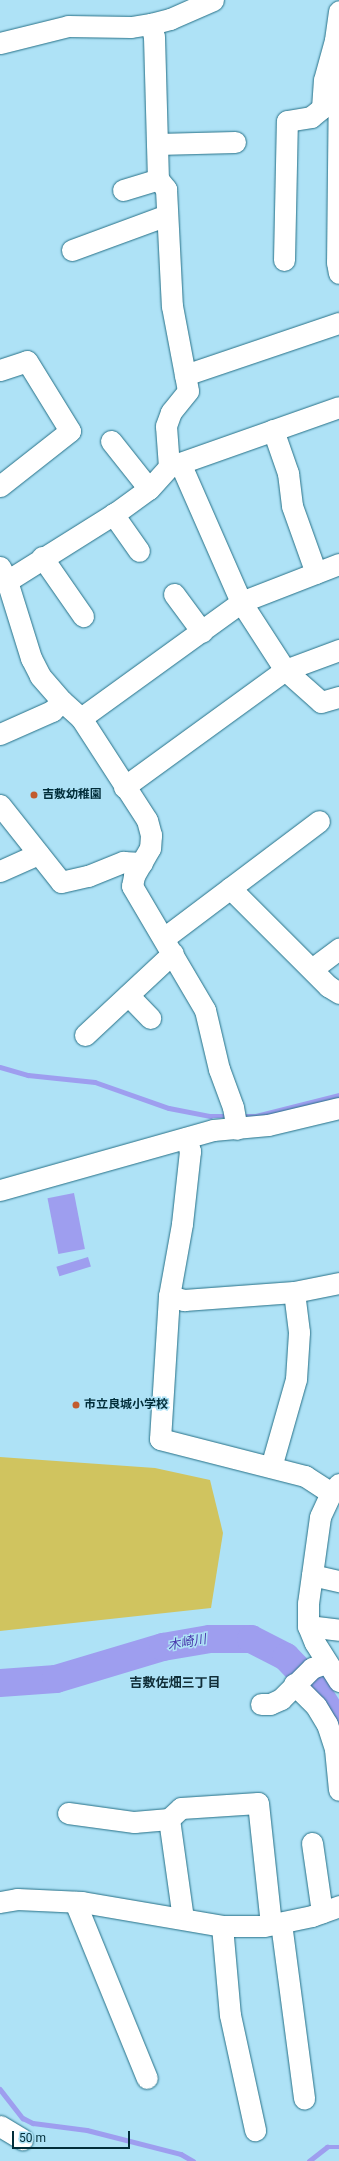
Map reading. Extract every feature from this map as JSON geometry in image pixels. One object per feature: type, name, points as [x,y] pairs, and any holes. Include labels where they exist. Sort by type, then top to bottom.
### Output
[{"type":"street","points":[[0,43],[68,26],[131,27],[151,24],[170,19],[213,0]]},
{"type":"street","points":[[284,260],[287,121],[311,117],[322,108],[324,80],[335,40],[339,11]]},
{"type":"street","points":[[151,24],[154,37],[158,179],[166,189],[172,306],[188,391],[171,412],[166,426],[175,465],[242,602],[285,670],[321,702],[339,697]]},
{"type":"street","points":[[339,75],[336,262],[339,273]]},
{"type":"street","points":[[157,144],[235,142]]},
{"type":"street","points":[[122,190],[158,179]]},
{"type":"street","points":[[72,250],[167,216]]},
{"type":"street","points":[[185,375],[339,323]]},
{"type":"street","points":[[0,370],[27,362],[70,431],[0,486]]},
{"type":"street","points":[[237,1129],[233,1107],[219,1069],[205,1010],[169,946],[132,886],[134,876],[150,848],[151,835],[148,820],[124,787],[81,718],[62,702],[40,676],[31,658],[4,574],[42,557],[113,514],[149,489],[175,465],[339,407]]},
{"type":"street","points":[[273,430],[288,473],[292,506],[316,573]]},
{"type":"street","points":[[111,441],[149,489]]},
{"type":"street","points":[[113,514],[139,550]]},
{"type":"street","points":[[42,557],[83,616]]},
{"type":"street","points":[[81,718],[242,602],[339,564]]},
{"type":"street","points":[[174,594],[202,632]]},
{"type":"street","points":[[124,787],[285,670],[339,650]]},
{"type":"street","points":[[0,734],[52,711],[62,702]]},
{"type":"street","points":[[0,805],[61,882],[88,876],[123,862],[142,863]]},
{"type":"street","points":[[84,1035],[128,995],[169,946],[230,888],[319,821]]},
{"type":"street","points":[[0,871],[38,854]]},
{"type":"street","points":[[230,888],[328,986],[339,993]]},
{"type":"street","points":[[312,969],[339,949]]},
{"type":"street","points":[[128,995],[150,1018]]},
{"type":"street","points":[[0,1190],[213,1130],[268,1125],[339,1108]]},
{"type":"street","points":[[186,1138],[190,1151],[182,1224],[169,1296],[160,1439],[305,1476],[335,1489],[320,1517],[312,1575],[308,1626],[315,1644],[339,1681]]},
{"type":"street","points":[[169,1296],[184,1300],[294,1292],[339,1282]]},
{"type":"street","points":[[271,1467],[296,1379],[299,1332],[294,1292]]},
{"type":"street","points":[[312,1575],[339,1580]]},
{"type":"street","points":[[308,1626],[339,1630]]},
{"type":"street","points":[[261,1704],[270,1704],[281,1699],[294,1684],[312,1668],[326,1662]]},
{"type":"street","points":[[294,1684],[316,1706],[327,1724],[336,1749],[339,1790]]},
{"type":"street","points":[[68,1813],[134,1822],[169,1819],[181,1808],[258,1803],[304,2098]]},
{"type":"street","points":[[169,1819],[183,1918]]},
{"type":"street","points":[[0,1902],[17,1899],[75,1902],[121,1907],[222,1926],[276,1924],[331,1909],[312,1844]]},
{"type":"street","points":[[75,1902],[147,2078]]},
{"type":"street","points":[[222,1926],[230,2015],[255,2130]]},
{"type":"street","points":[[0,2126],[22,2139]]},
{"type":"shaded area","points":[[0,1457],[155,1468],[210,1480],[223,1533],[211,1608],[0,1631]]},
{"type":"water","points":[[74,1193],[85,1249],[58,1254],[47,1198]]},
{"type":"water","points":[[88,1257],[91,1267],[59,1276],[56,1267]]},
{"type":"waterway","points":[[0,1067],[28,1075],[95,1082],[169,1108],[210,1116],[230,1116]]},
{"type":"waterway","points":[[239,1116],[256,1116],[339,1095]]},
{"type":"waterway","name":"木崎川","points":[[0,1683],[56,1679],[163,1647],[210,1639],[251,1639],[286,1657],[314,1686],[339,1726]]},
{"type":"waterway","points":[[0,2089],[23,2118],[33,2123],[87,2130],[181,2154],[193,2161]]},
{"type":"waterway","points":[[309,2161],[327,2147],[339,2147]]},
{"type":"place","name":"吉敷幼稚園","points":[[34,795]]},
{"type":"place","name":"市立良城小学校","points":[[76,1405]]},
{"type":"district","name":"吉敷佐畑三丁目","points":[[175,1683]]}]
